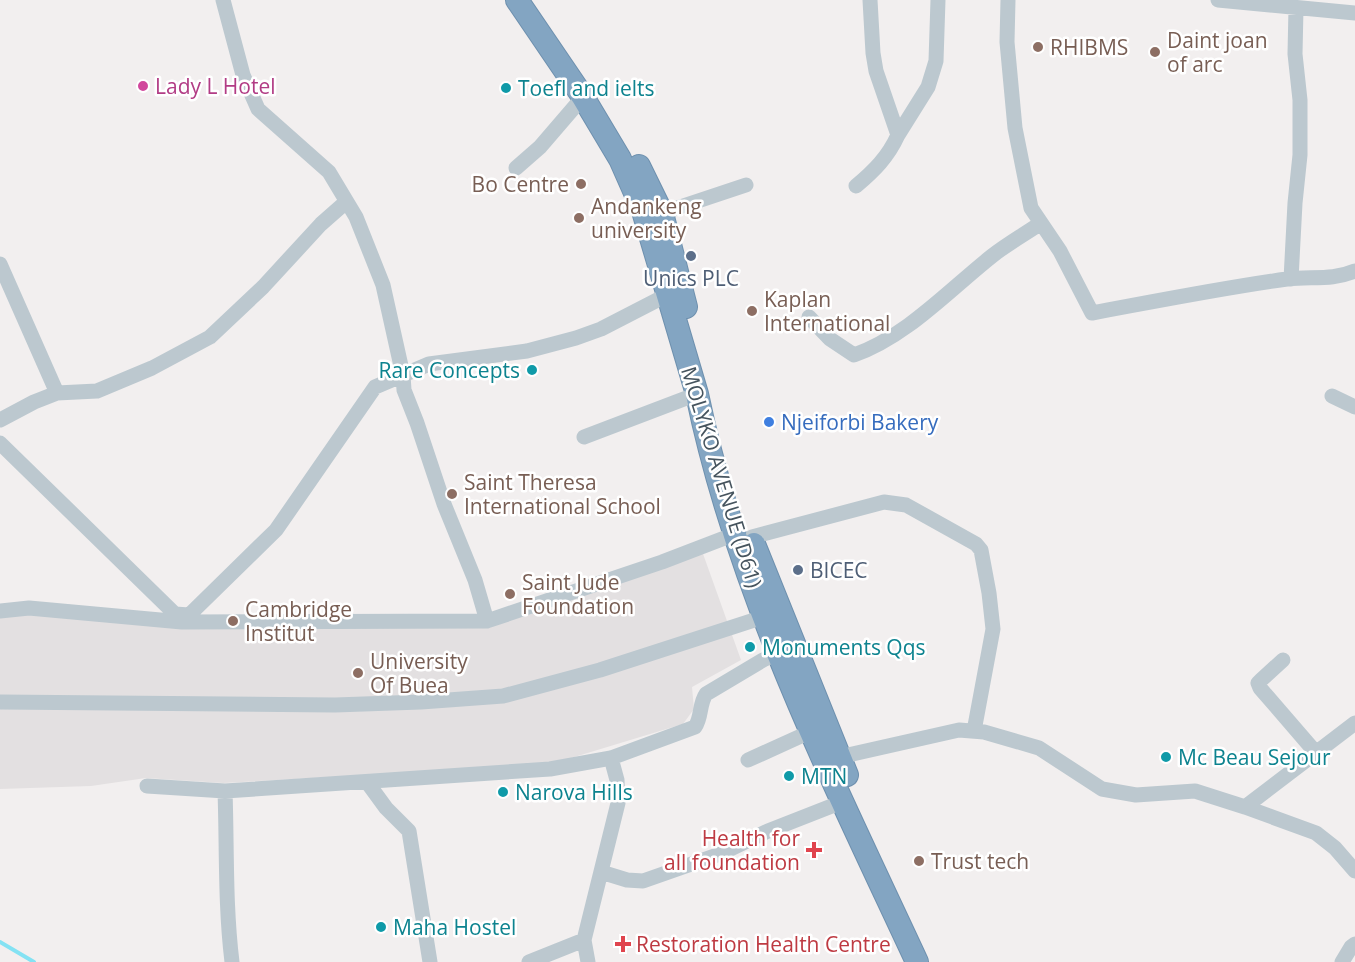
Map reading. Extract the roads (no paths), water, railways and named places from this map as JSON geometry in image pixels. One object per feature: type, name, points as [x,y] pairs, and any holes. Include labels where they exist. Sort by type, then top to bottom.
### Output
[{"type":"highway","name":"MOLYKO AVENUE (D61)","points":[[517,0],[583,97],[614,148],[637,196],[698,394],[704,426],[773,614],[932,962]]},
{"type":"highway","name":"MOLYKO AVENUE (D61)","points":[[533,0],[596,91],[630,147],[662,213],[743,535]]},
{"type":"highway","name":"MOLYKO AVENUE (D61)","points":[[773,614],[778,653],[842,802],[917,962]]},
{"type":"street","points":[[223,0],[243,75],[258,109],[329,172],[356,217],[383,285],[403,375],[404,390],[444,504],[475,580],[487,621]]},
{"type":"street","points":[[870,0],[876,71],[898,135]]},
{"type":"street","points":[[856,186],[876,169],[890,151],[928,87],[936,61],[938,0]]},
{"type":"street","points":[[1008,0],[1007,42],[1015,128],[1031,208],[1060,251],[1092,313],[1223,288],[1291,279],[1340,278],[1355,271]]},
{"type":"street","points":[[1218,0],[1267,2],[1296,8],[1355,13]]},
{"type":"street","points":[[1291,279],[1294,203],[1300,155],[1300,100],[1295,54],[1296,8]]},
{"type":"street","points":[[516,168],[540,147],[583,97]]},
{"type":"street","points":[[662,213],[746,185]]},
{"type":"street","points":[[0,420],[57,393],[97,391],[152,368],[210,337],[263,287],[321,224],[346,202]]},
{"type":"street","points":[[809,317],[830,339],[854,355],[865,351],[877,346],[905,327],[992,256],[1041,223]]},
{"type":"street","points":[[0,264],[57,393]]},
{"type":"street","points":[[186,619],[276,530],[375,387],[429,364],[540,349],[601,329],[667,296]]},
{"type":"street","points":[[584,437],[698,394]]},
{"type":"street","points":[[1332,396],[1355,407]]},
{"type":"street","points":[[0,443],[174,614],[186,619]]},
{"type":"street","points":[[0,611],[28,608],[97,616],[186,619],[487,621],[743,535],[884,502],[906,505],[976,544],[981,550],[993,629],[974,731]]},
{"type":"street","points":[[0,702],[335,705],[503,696],[600,670],[773,614]]},
{"type":"street","points":[[147,786],[225,791],[550,769],[611,758],[695,727],[706,694],[778,653]]},
{"type":"street","points":[[1283,660],[1258,683],[1317,754]]},
{"type":"street","points":[[1245,807],[1355,723]]},
{"type":"street","points":[[839,757],[959,730],[974,731],[1039,748],[1102,789],[1136,795],[1195,791],[1316,833],[1335,848],[1355,871]]},
{"type":"street","points":[[748,759],[812,731]]},
{"type":"street","points":[[588,962],[584,940],[618,803],[617,780],[611,758]]},
{"type":"street","points":[[367,782],[386,808],[409,831],[430,962]]},
{"type":"street","points":[[225,791],[226,897],[232,962]]},
{"type":"street","points":[[601,873],[627,880],[643,881],[720,854],[768,831],[842,802]]},
{"type":"street","points":[[529,962],[584,940]]},
{"type":"street","points":[[1342,962],[1355,944]]},
{"type":"waterway","points":[[0,942],[34,962]]},
{"type":"place","name":"RHIBMS","points":[[1038,47]]},
{"type":"place","name":"Daint joan of arc","points":[[1155,52]]},
{"type":"place","name":"Lady L Hotel","points":[[143,86]]},
{"type":"place","name":"Toefl and ielts","points":[[506,88]]},
{"type":"place","name":"Bo Centre","points":[[581,184]]},
{"type":"place","name":"Andankeng university","points":[[579,218]]},
{"type":"place","name":"Unics PLC","points":[[691,256]]},
{"type":"place","name":"Kaplan International","points":[[752,311]]},
{"type":"place","name":"Rare Concepts","points":[[532,370]]},
{"type":"place","name":"Njeiforbi Bakery","points":[[769,422]]},
{"type":"place","name":"Saint Theresa International School","points":[[452,494]]},
{"type":"place","name":"BICEC","points":[[798,570]]},
{"type":"place","name":"Saint Jude Foundation","points":[[510,594]]},
{"type":"place","name":"Cambridge Institut","points":[[233,621]]},
{"type":"place","name":"Monuments Qqs","points":[[750,647]]},
{"type":"place","name":"University Of Buea","points":[[358,673]]},
{"type":"place","name":"Mc Beau Sejour","points":[[1166,757]]},
{"type":"place","name":"MTN","points":[[789,776]]},
{"type":"place","name":"Narova Hills","points":[[503,792]]},
{"type":"place","name":"Health for all foundation","points":[[814,850]]},
{"type":"place","name":"Trust tech","points":[[919,861]]},
{"type":"place","name":"Maha Hostel","points":[[381,927]]},
{"type":"place","name":"Restoration Health Centre","points":[[623,944]]}]
